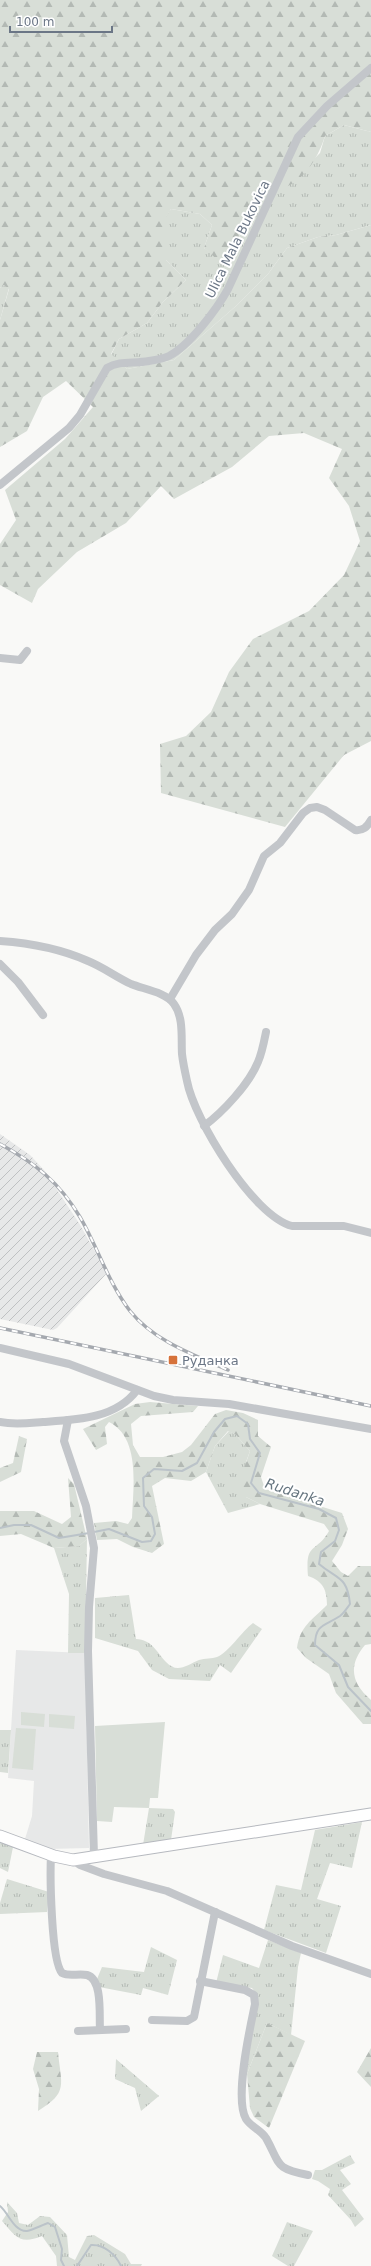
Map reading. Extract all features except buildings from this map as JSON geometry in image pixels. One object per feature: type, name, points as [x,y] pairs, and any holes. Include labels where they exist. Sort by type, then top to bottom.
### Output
[{"type":"main road","points":[[0,1836],[51,1855],[73,1860],[371,1814]]},
{"type":"street","name":"Ulica Mala Bukovica","points":[[0,485],[69,428],[80,415],[107,368],[113,364],[146,362],[168,356],[203,324],[220,305],[298,137],[327,106],[371,68]]},
{"type":"street","points":[[0,658],[20,660],[27,651]]},
{"type":"street","points":[[170,1000],[196,955],[215,930],[232,914],[249,890],[264,856],[280,843],[303,812],[310,808],[317,807],[325,810],[355,830],[360,831],[364,829],[371,820]]},
{"type":"street","points":[[0,941],[22,942],[76,956],[130,984],[170,1000],[180,1017],[182,1055],[187,1083],[204,1126],[236,1176],[255,1199],[279,1221],[292,1226],[344,1226],[371,1233]]},
{"type":"street","points":[[0,964],[18,982],[43,1015]]},
{"type":"street","points":[[204,1126],[226,1107],[254,1070],[262,1052],[266,1032]]},
{"type":"street","points":[[0,1348],[69,1364],[137,1390],[172,1400],[229,1404],[371,1429]]},
{"type":"street","points":[[0,1422],[12,1424],[68,1420],[98,1415],[119,1406],[137,1390]]},
{"type":"street","points":[[68,1420],[64,1441],[91,1527],[94,1560],[89,1607],[88,1651],[94,1856]]},
{"type":"street","points":[[51,1855],[52,1912],[57,1965],[62,1973],[86,1975],[94,1980],[98,1993],[100,2030]]},
{"type":"street","points":[[73,1860],[90,1870],[167,1891],[292,1946],[371,1974]]},
{"type":"street","points":[[152,2020],[192,2019],[215,1912]]},
{"type":"street","points":[[200,1981],[245,1990],[254,1995],[255,2004],[243,2063],[244,2115],[249,2123],[265,2137],[278,2164],[291,2172],[308,2175]]},
{"type":"street","points":[[78,2031],[126,2029]]},
{"type":"shaded area","points":[[0,1134],[30,1155],[44,1170],[79,1223],[107,1273],[57,1328],[53,1330],[0,1319]]},
{"type":"shaded area","points":[[16,1650],[85,1653],[89,1848],[48,1849],[25,1839],[32,1816],[34,1781],[8,1778]]},
{"type":"green space","points":[[0,0],[371,0],[371,132],[344,125],[325,136],[316,158],[301,177],[295,182],[283,187],[263,187],[226,263],[220,262],[204,248],[212,225],[200,214],[171,209],[166,217],[166,260],[186,280],[163,302],[147,323],[119,339],[111,354],[127,369],[174,360],[236,306],[268,274],[287,248],[318,237],[336,235],[371,225],[371,741],[344,755],[285,827],[161,793],[160,744],[186,736],[211,712],[229,672],[253,639],[309,611],[344,575],[360,541],[349,506],[329,478],[342,449],[304,433],[269,436],[232,467],[174,499],[161,486],[126,523],[77,552],[38,589],[32,603],[0,585],[0,544],[16,520],[5,490],[65,439],[93,407],[66,381],[43,397],[27,431],[0,447],[0,320],[9,289],[4,285],[0,288]]},
{"type":"green space","points":[[344,125],[371,132],[371,225],[336,235],[318,237],[287,248],[268,274],[236,306],[174,360],[127,369],[111,355],[119,339],[147,323],[163,302],[186,280],[166,260],[166,216],[171,209],[200,214],[212,225],[204,248],[226,263],[263,187],[287,186],[320,153],[325,136]]},
{"type":"green space","points":[[4,285],[9,288],[0,320],[0,288]]},
{"type":"green space","points":[[150,1402],[198,1406],[193,1412],[141,1416],[131,1424],[133,1445],[140,1457],[163,1457],[182,1452],[191,1445],[215,1414],[226,1410],[243,1413],[258,1420],[258,1436],[271,1447],[261,1477],[265,1489],[342,1513],[348,1529],[342,1545],[332,1561],[341,1572],[348,1576],[358,1566],[371,1566],[371,1644],[365,1645],[360,1652],[354,1667],[354,1674],[359,1687],[371,1700],[371,1724],[363,1724],[336,1693],[329,1674],[306,1658],[297,1648],[304,1629],[327,1605],[325,1591],[321,1583],[308,1576],[308,1557],[312,1549],[320,1543],[329,1531],[324,1524],[260,1504],[246,1497],[239,1483],[250,1451],[236,1435],[228,1431],[215,1446],[206,1472],[191,1481],[165,1478],[152,1486],[164,1544],[152,1553],[133,1547],[117,1539],[97,1540],[94,1523],[116,1521],[128,1524],[132,1518],[134,1479],[133,1465],[131,1451],[119,1429],[109,1422],[105,1427],[107,1444],[96,1450],[83,1429],[135,1404]]},
{"type":"green space","points":[[229,1431],[236,1435],[250,1451],[246,1462],[246,1497],[260,1504],[228,1513],[206,1472],[215,1446]]},
{"type":"green space","points":[[19,1436],[27,1439],[21,1472],[0,1482],[0,1468],[13,1463]]},
{"type":"green space","points":[[68,1478],[74,1484],[87,1539],[79,1546],[54,1548],[21,1534],[0,1536],[0,1511],[34,1511],[62,1524],[71,1517]]},
{"type":"green space","points":[[87,1539],[85,1653],[68,1653],[69,1594],[54,1548],[79,1546]]},
{"type":"green space","points":[[129,1595],[136,1639],[146,1641],[150,1644],[170,1666],[178,1668],[199,1660],[217,1657],[226,1651],[253,1623],[262,1629],[231,1673],[220,1665],[210,1681],[169,1679],[152,1670],[138,1651],[95,1638],[95,1598]]},
{"type":"green space","points":[[21,1712],[45,1714],[44,1727],[21,1725]]},
{"type":"green space","points":[[49,1714],[75,1716],[74,1729],[49,1727]]},
{"type":"green space","points":[[165,1722],[158,1798],[150,1798],[149,1808],[114,1807],[112,1822],[97,1821],[95,1726]]},
{"type":"green space","points":[[16,1728],[36,1729],[33,1770],[12,1768]]},
{"type":"green space","points":[[0,1730],[11,1730],[8,1773],[0,1772]]},
{"type":"green space","points":[[149,1808],[173,1809],[175,1812],[171,1840],[143,1845]]},
{"type":"green space","points":[[362,1822],[352,1868],[330,1863],[317,1899],[341,1906],[326,1953],[264,1930],[276,1885],[301,1890],[315,1830]]},
{"type":"green space","points":[[0,1841],[13,1847],[8,1872],[0,1868]]},
{"type":"green space","points":[[7,1879],[49,1892],[47,1912],[0,1914],[0,1903]]},
{"type":"green space","points":[[268,1940],[301,1953],[298,1967],[291,2035],[267,2023],[247,2074],[246,2064],[258,1996],[252,1988],[216,1983],[223,1955],[259,1968]]},
{"type":"green space","points":[[151,1947],[177,1960],[168,1995],[143,1988],[141,1995],[99,1987],[97,1979],[102,1967],[144,1972]]},
{"type":"green space","points":[[267,2023],[305,2041],[269,2128],[254,2117],[250,2108],[247,2074]]},
{"type":"green space","points":[[371,2048],[371,2087],[357,2072]]},
{"type":"green space","points":[[37,2052],[58,2052],[61,2080],[59,2093],[38,2111],[39,2089],[33,2069]]},
{"type":"green space","points":[[116,2059],[159,2096],[141,2111],[135,2088],[115,2079]]},
{"type":"green space","points":[[350,2155],[355,2163],[340,2170],[351,2184],[342,2190],[364,2219],[355,2227],[351,2220],[328,2195],[330,2189],[312,2179],[315,2170],[322,2170]]},
{"type":"green space","points":[[7,2202],[17,2213],[19,2223],[28,2225],[40,2216],[50,2217],[67,2235],[69,2257],[75,2260],[87,2236],[94,2235],[125,2254],[131,2264],[142,2264],[141,2266],[57,2266],[56,2256],[42,2236],[28,2240],[19,2238],[2,2221],[8,2212]]},
{"type":"green space","points":[[287,2222],[313,2231],[294,2266],[288,2266],[272,2256]]},
{"type":"waterway","name":"Rudanka","points":[[94,1532],[109,1529],[142,1542],[151,1541],[155,1534],[152,1517],[144,1506],[143,1478],[154,1469],[182,1471],[197,1463],[214,1432],[225,1419],[237,1416],[248,1424],[250,1439],[260,1453],[251,1483],[259,1493],[319,1509],[336,1518],[339,1530],[335,1541],[321,1552],[319,1564],[344,1583],[347,1588],[350,1604],[340,1616],[319,1629],[315,1638],[315,1645],[339,1665],[348,1687],[371,1711]]},
{"type":"waterway","name":"Rudanka","points":[[0,1528],[14,1525],[31,1525],[59,1538],[89,1533]]},
{"type":"waterway","points":[[0,2206],[15,2225],[22,2230],[27,2231],[48,2223],[55,2227],[62,2249],[61,2260],[64,2266]]},
{"type":"waterway","points":[[77,2266],[91,2245],[105,2248],[113,2254],[121,2266]]},
{"type":"railway","points":[[0,1144],[35,1166],[64,1194],[80,1217],[109,1277],[122,1300],[140,1322],[151,1331],[175,1346],[228,1370]]},
{"type":"railway","points":[[0,1328],[371,1406]]},
{"type":"place","name":"Руданка","points":[[173,1360]]}]
